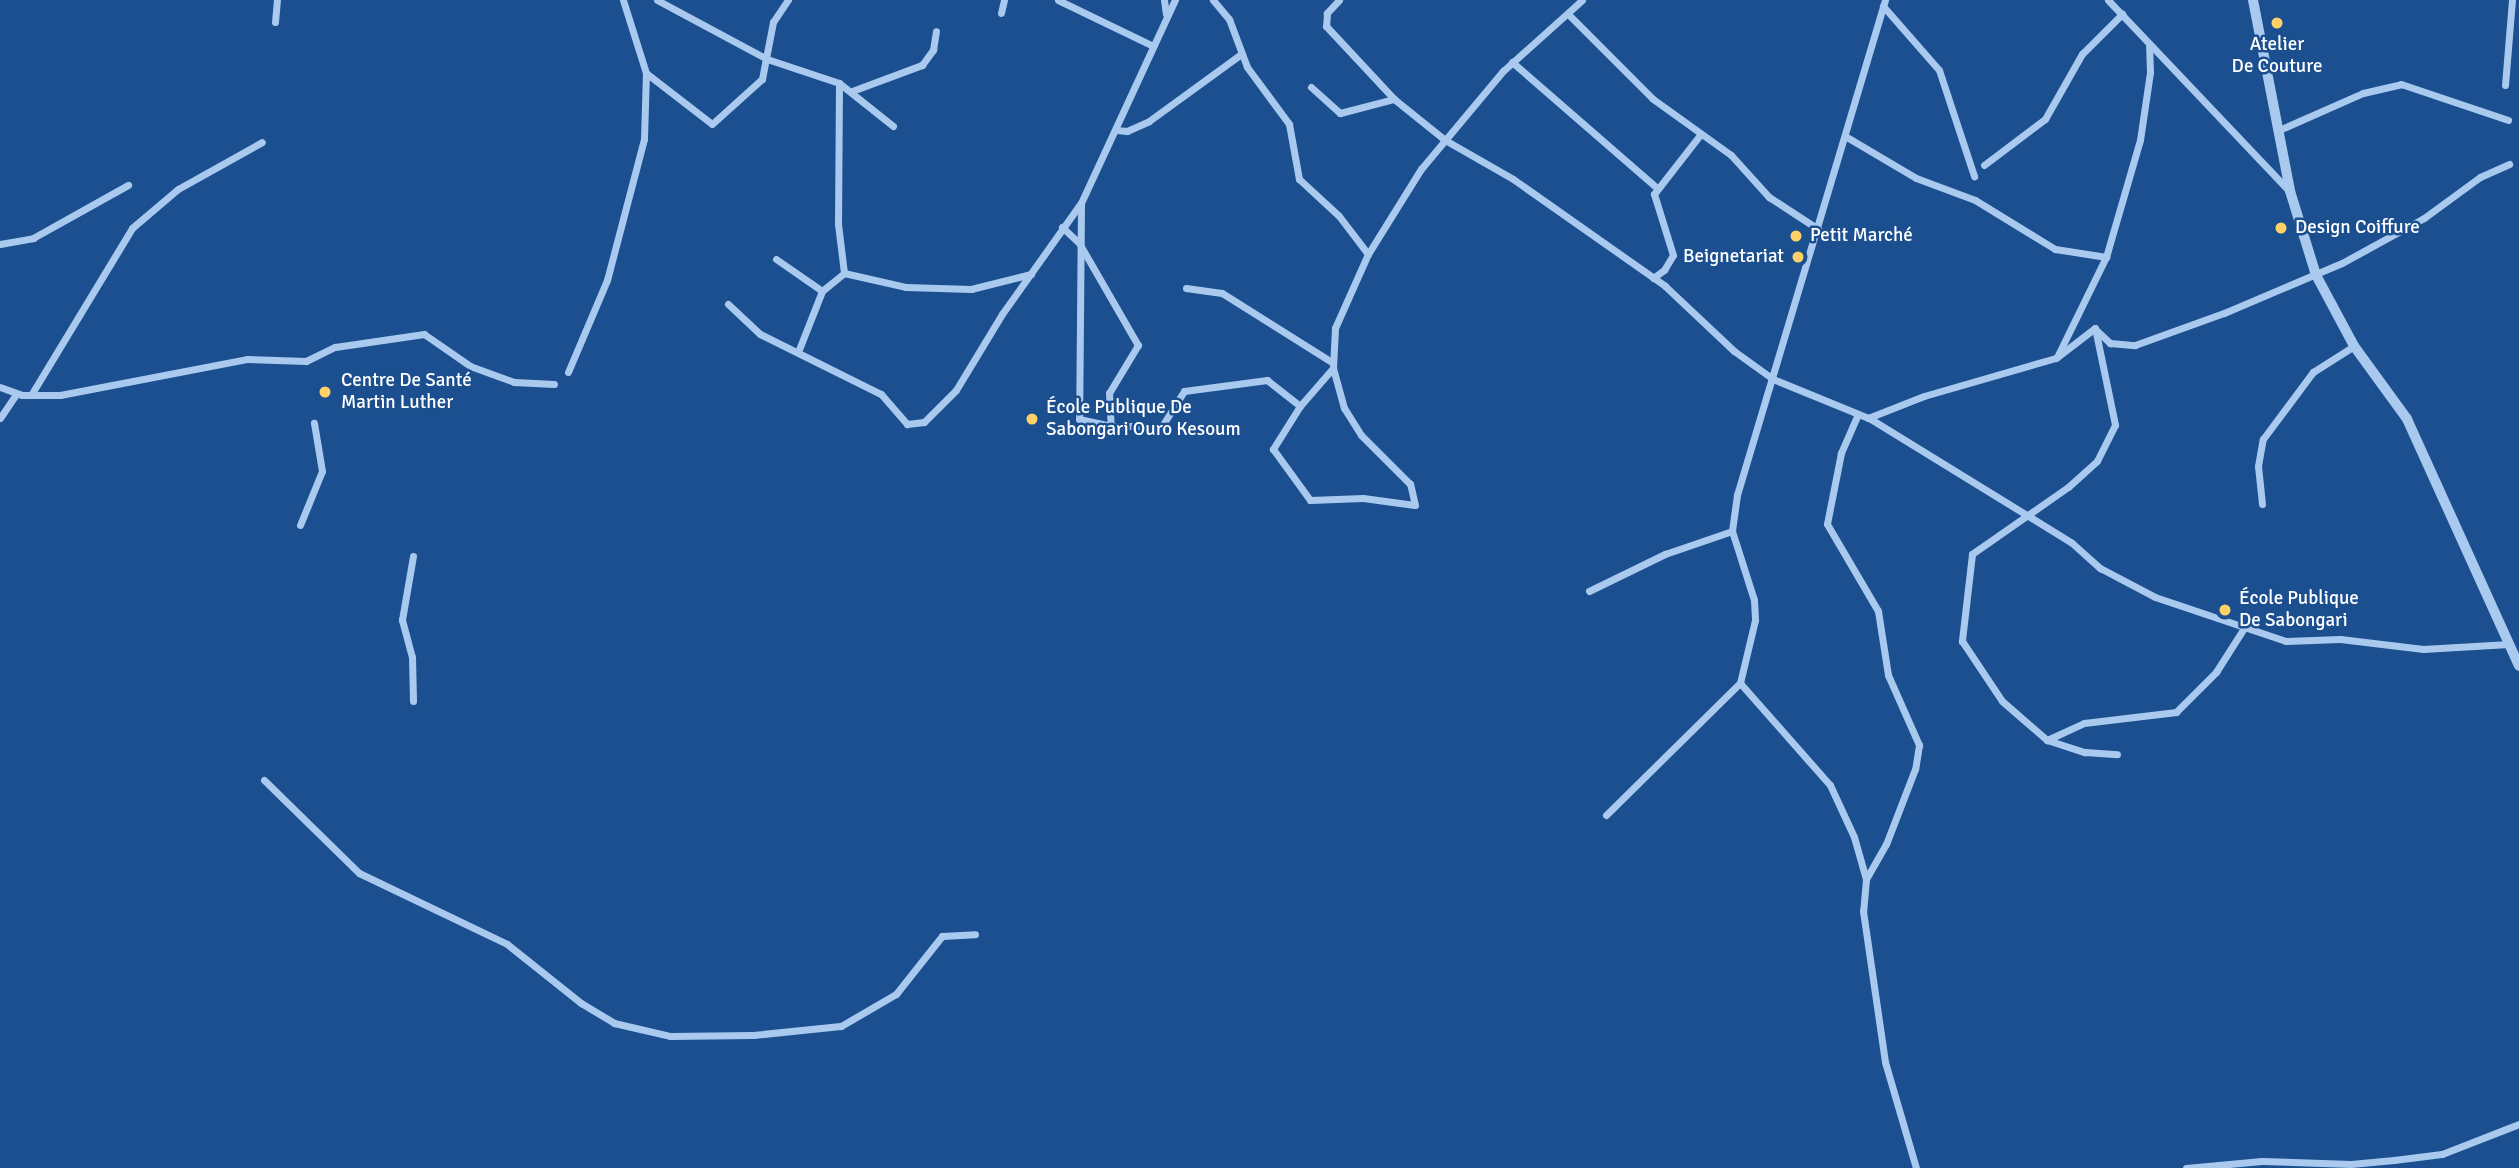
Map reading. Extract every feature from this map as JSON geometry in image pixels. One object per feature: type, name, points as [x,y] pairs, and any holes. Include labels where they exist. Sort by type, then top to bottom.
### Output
[{"type":"street","points":[[275,22],[277,0]]},
{"type":"street","points":[[568,372],[607,280],[644,139],[646,73],[623,0]]},
{"type":"street","points":[[657,0],[767,59],[839,83],[893,126]]},
{"type":"street","points":[[646,73],[712,124],[762,79],[773,22],[788,0]]},
{"type":"street","points":[[1000,13],[1004,0]]},
{"type":"street","points":[[1058,0],[1153,46]]},
{"type":"street","points":[[1164,0],[1167,14]]},
{"type":"street","points":[[728,304],[754,330],[875,391],[902,421],[919,425],[956,390],[1062,227],[1081,203],[1175,0]]},
{"type":"street","points":[[1213,0],[1229,19],[1240,55],[1289,124],[1299,179],[1339,216],[1368,254]]},
{"type":"street","points":[[1339,0],[1327,13],[1326,26],[1394,99],[1446,140],[1514,179],[1653,278],[1734,351],[1773,379],[1868,418],[2026,514],[2100,568],[2155,597],[2286,641],[2340,639],[2423,649],[2509,644]]},
{"type":"street","points":[[1333,365],[1300,406],[1273,449],[1310,500],[1363,498],[1415,505],[1410,484],[1350,419],[1333,365],[1335,328],[1368,254],[1414,179],[1512,62],[1582,0]]},
{"type":"street","points":[[2108,0],[2148,46],[2290,191]]},
{"type":"street","points":[[2253,0],[2290,191],[2316,275],[2354,346],[2397,402],[2519,666]]},
{"type":"street","points":[[2505,85],[2512,0]]},
{"type":"street","points":[[1606,815],[1740,683],[1755,620],[1754,600],[1732,531],[1737,495],[1884,3]]},
{"type":"street","points":[[1884,3],[1939,71],[1974,176]]},
{"type":"street","points":[[1568,14],[1653,99],[1731,156],[1769,197],[1818,229]]},
{"type":"street","points":[[1984,165],[2045,119],[2081,54],[2122,14]]},
{"type":"street","points":[[852,91],[922,65],[933,50],[936,31]]},
{"type":"street","points":[[2056,358],[2106,257],[2140,141],[2150,72],[2148,46]]},
{"type":"street","points":[[1116,130],[1127,131],[1149,121],[1240,55]]},
{"type":"street","points":[[1512,62],[1657,188]]},
{"type":"street","points":[[839,83],[838,224],[844,273]]},
{"type":"street","points":[[2279,130],[2363,93],[2402,84],[2508,120]]},
{"type":"street","points":[[1311,87],[1340,113],[1394,99]]},
{"type":"street","points":[[1653,278],[1664,270],[1673,254],[1656,200],[1657,188],[1700,135]]},
{"type":"street","points":[[1845,136],[1916,178],[1975,200],[2055,249],[2106,257]]},
{"type":"street","points":[[32,396],[132,228],[178,189],[262,142]]},
{"type":"street","points":[[2095,328],[2110,343],[2135,345],[2316,275],[2424,218],[2480,177],[2509,164]]},
{"type":"street","points":[[0,244],[33,238],[128,185]]},
{"type":"street","points":[[1081,203],[1079,419],[1111,426],[1162,426],[1184,391],[1213,384],[1267,380],[1300,406]]},
{"type":"street","points":[[1062,227],[1079,243],[1138,345],[1109,393],[1111,426]]},
{"type":"street","points":[[776,259],[822,291]]},
{"type":"street","points":[[844,273],[906,287],[971,289],[1031,274]]},
{"type":"street","points":[[798,352],[822,291],[844,273]]},
{"type":"street","points":[[1186,288],[1222,293],[1333,365]]},
{"type":"street","points":[[1868,418],[1924,396],[2056,358],[2095,328]]},
{"type":"street","points":[[2095,328],[2115,425],[2097,461],[2056,497],[2026,514],[1972,555],[1962,641],[2002,701],[2047,740],[2085,752],[2117,754]]},
{"type":"street","points":[[0,387],[16,394],[60,395],[247,359],[306,361],[335,347],[424,334],[470,366],[513,382],[554,384]]},
{"type":"street","points":[[2262,504],[2258,466],[2263,439],[2313,372],[2354,346]]},
{"type":"street","points":[[0,418],[16,394]]},
{"type":"street","points":[[1858,414],[1841,453],[1826,524],[1878,611],[1888,675],[1919,745],[1915,769],[1890,834],[1866,879]]},
{"type":"street","points":[[300,525],[321,471],[314,423]]},
{"type":"street","points":[[1589,590],[1665,554],[1732,531]]},
{"type":"street","points":[[412,556],[402,620],[412,657],[413,701]]},
{"type":"street","points":[[2047,740],[2084,723],[2176,712],[2216,672],[2244,628]]},
{"type":"street","points":[[1740,683],[1830,785],[1854,837],[1866,879],[1863,911],[1881,1039],[1916,1168]]},
{"type":"street","points":[[264,780],[359,873],[507,944],[581,1003],[614,1023],[670,1036],[753,1035],[841,1026],[896,994],[942,936],[975,934]]},
{"type":"street","points":[[2186,1168],[2262,1161],[2351,1164],[2442,1154],[2519,1124]]},
{"type":"place","name":"Atelier De Couture","points":[[2277,23]]},
{"type":"place","name":"Design Coiffure","points":[[2281,228]]},
{"type":"place","name":"Petit Marché","points":[[1796,236]]},
{"type":"place","name":"Beignetariat","points":[[1798,257]]},
{"type":"place","name":"Centre De Santé Martin Luther","points":[[325,392]]},
{"type":"place","name":"École Publique De Sabongari Ouro Kesoum","points":[[1032,419]]},
{"type":"place","name":"École Publique De Sabongari","points":[[2225,610]]}]
